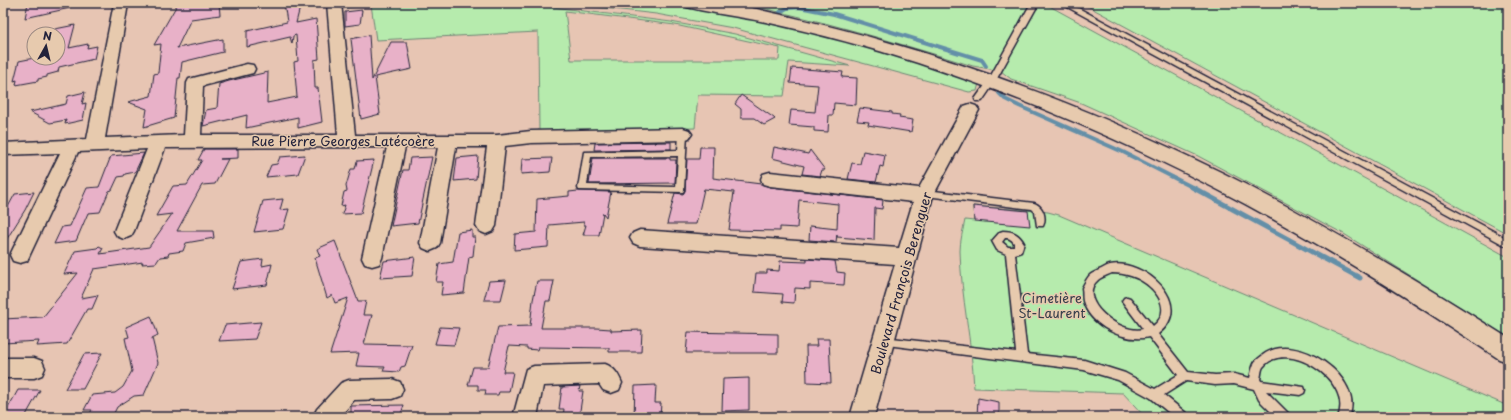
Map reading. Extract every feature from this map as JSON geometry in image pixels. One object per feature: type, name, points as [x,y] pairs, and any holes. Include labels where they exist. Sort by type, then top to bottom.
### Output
[{"type":"street","points":[[334,3],[347,141]]},
{"type":"street","points":[[693,3],[760,15],[891,48],[992,82],[1076,114],[1150,147],[1256,201],[1365,262],[1508,351]]},
{"type":"street","points":[[95,145],[121,4]]},
{"type":"street","points":[[192,141],[195,83],[247,69]]},
{"type":"street","name":"Boulevard François Berenguer","points":[[862,417],[925,195],[975,105]]},
{"type":"street","name":"Rue Pierre Georges Latécoère","points":[[3,149],[192,141],[497,141],[531,137],[684,134]]},
{"type":"street","points":[[372,258],[397,141]]},
{"type":"street","points":[[430,244],[448,141]]},
{"type":"street","points":[[486,226],[497,141]]},
{"type":"street","points":[[124,231],[159,142]]},
{"type":"street","points":[[20,255],[72,146]]},
{"type":"street","points":[[770,179],[925,195]]},
{"type":"street","points":[[640,238],[906,261]]},
{"type":"street","points":[[730,255],[906,261]]},
{"type":"street","points":[[3,368],[34,368]]},
{"type":"street","points":[[525,417],[534,376],[605,374],[611,383]]},
{"type":"street","points":[[325,417],[349,390],[392,389]]},
{"type":"lane","points":[[975,105],[992,82],[1035,3]]},
{"type":"lane","points":[[1064,3],[1508,243]]},
{"type":"lane","points":[[682,153],[587,154],[582,188],[680,190],[684,134]]},
{"type":"lane","points":[[925,195],[1034,206],[1039,211],[1040,223]]},
{"type":"lane","points":[[1010,252],[1022,358]]},
{"type":"lane","points":[[1122,269],[1145,277],[1155,285],[1164,298],[1168,312],[1166,321],[1160,328],[1152,333],[1140,335],[1128,334],[1115,329],[1095,314],[1089,304],[1086,294],[1088,285],[1093,278],[1100,272],[1122,269]]},
{"type":"lane","points":[[1128,301],[1185,376]]},
{"type":"lane","points":[[883,341],[1084,364],[1121,376],[1155,395],[1182,417]]},
{"type":"lane","points":[[1284,417],[1272,409],[1263,397],[1257,385],[1255,374],[1258,364],[1265,357],[1275,353],[1287,352],[1301,355],[1315,361],[1338,381],[1344,393],[1347,404],[1343,417]]},
{"type":"lane","points":[[1155,395],[1185,376],[1215,380],[1234,379],[1257,385],[1300,390]]},
{"type":"green space","points":[[650,2],[743,16],[862,46],[979,83],[977,91],[969,92],[733,28],[656,14],[561,3]]},
{"type":"green space","points":[[338,3],[521,3],[671,22],[735,34],[850,66],[789,62],[784,96],[698,95],[695,128],[539,132],[538,32],[376,40],[371,4],[338,9]],"holes":[[[565,11],[675,25],[780,48],[779,60],[571,60]]]},
{"type":"green space","points":[[738,3],[1044,3],[1508,257],[1508,337],[1344,234],[1198,156],[1081,103],[1011,79],[1001,71],[973,66],[827,24]]},
{"type":"green space","points":[[1082,3],[1485,3],[1508,8],[1508,234]]},
{"type":"green space","name":"Cimetière St-Laurent","points":[[973,206],[1048,212],[1059,215],[1508,406],[1508,417],[1145,417],[1123,393],[974,388],[962,285],[960,251],[965,220],[974,221]]},
{"type":"building","points":[[28,3],[69,3],[70,8],[25,18]]},
{"type":"building","points":[[178,3],[219,3],[220,15],[191,19],[177,48],[223,39],[223,52],[182,62],[180,78],[178,78],[174,118],[144,127],[147,109],[128,102],[151,96],[154,74],[158,73],[161,44],[154,45]]},
{"type":"building","points":[[284,3],[301,3],[296,23],[316,19],[319,59],[314,60],[315,88],[318,88],[322,122],[298,128],[298,117],[246,128],[247,115],[203,126],[206,110],[217,108],[219,84],[268,72],[267,103],[297,97],[294,62],[298,61],[296,35],[293,36],[292,44],[290,37],[247,47],[247,31],[287,22]]},
{"type":"building","points":[[362,10],[360,24],[345,26],[345,12]]},
{"type":"building","points":[[75,25],[69,48],[88,44],[87,48],[97,46],[94,59],[66,65],[66,27]]},
{"type":"building","points":[[369,35],[372,80],[391,42],[407,42],[412,69],[375,77],[380,114],[361,119],[351,39]]},
{"type":"building","points":[[26,60],[26,66],[63,66],[59,67],[58,72],[38,79],[38,81],[16,85],[17,80],[14,81],[19,61]]},
{"type":"building","points":[[792,68],[843,72],[842,77],[857,78],[856,105],[834,103],[833,115],[829,115],[828,132],[814,131],[814,127],[789,125],[791,110],[815,112],[818,85],[790,83]]},
{"type":"building","points":[[85,92],[82,104],[86,103],[83,120],[65,124],[66,120],[50,123],[30,112],[66,104],[68,96]]},
{"type":"building","points":[[741,95],[775,119],[764,125],[754,118],[741,118],[741,109],[735,104]]},
{"type":"building","points":[[860,108],[892,112],[892,114],[900,115],[899,118],[913,120],[911,132],[868,125],[869,122],[857,121]]},
{"type":"building","points":[[671,142],[671,149],[594,150],[595,143]]},
{"type":"building","points":[[700,147],[714,147],[713,178],[761,184],[770,187],[883,200],[882,209],[875,208],[874,240],[837,237],[837,234],[836,242],[809,240],[810,226],[837,229],[838,204],[799,200],[797,228],[780,227],[780,231],[729,230],[734,192],[704,189],[696,224],[667,224],[675,193],[683,194],[685,191],[687,159],[699,159]]},
{"type":"building","points":[[774,147],[808,154],[810,150],[825,170],[822,170],[820,176],[802,174],[804,166],[772,158]]},
{"type":"building","points":[[204,149],[238,149],[238,158],[220,159],[228,159],[215,184],[202,185],[177,231],[213,231],[214,238],[186,243],[183,251],[169,253],[168,256],[160,257],[156,263],[142,264],[143,262],[94,269],[81,298],[98,295],[92,309],[87,309],[67,344],[37,346],[39,341],[3,343],[3,319],[43,317],[78,273],[64,274],[75,251],[97,248],[99,246],[103,248],[100,254],[149,247],[172,214],[156,216],[173,186],[187,185],[202,160],[198,160]]},
{"type":"building","points":[[863,151],[885,155],[883,167],[880,166],[876,182],[848,179],[852,163],[860,164]]},
{"type":"building","points":[[144,153],[135,172],[118,177],[112,190],[109,191],[100,212],[88,213],[76,241],[54,244],[62,227],[70,226],[87,188],[99,187],[111,156]]},
{"type":"building","points":[[305,155],[298,174],[266,177],[271,165],[277,164],[280,157]]},
{"type":"building","points":[[478,156],[476,179],[454,181],[457,158]]},
{"type":"building","points":[[432,157],[418,223],[391,226],[403,170],[408,170],[410,158]]},
{"type":"building","points":[[552,158],[550,172],[521,174],[522,159]]},
{"type":"building","points":[[593,158],[670,158],[670,160],[676,160],[675,183],[589,184]]},
{"type":"building","points":[[374,160],[361,213],[342,214],[345,205],[341,206],[344,192],[347,191],[346,186],[351,169],[355,169],[357,161]]},
{"type":"building","points":[[34,192],[25,210],[3,245],[3,216],[15,194]]},
{"type":"building","points":[[569,192],[611,192],[606,217],[603,213],[599,235],[583,235],[586,225],[584,225],[584,222],[549,225],[548,247],[514,250],[515,234],[536,232],[537,199],[569,196]]},
{"type":"building","points":[[283,199],[280,210],[289,209],[283,229],[254,232],[263,201]]},
{"type":"building","points":[[973,206],[1028,211],[1030,226],[974,221]]},
{"type":"building","points":[[472,230],[472,237],[475,237],[473,256],[469,257],[464,293],[441,295],[443,282],[436,282],[439,264],[453,262],[458,232]]},
{"type":"building","points":[[335,241],[358,301],[366,301],[363,315],[372,315],[364,344],[412,345],[405,366],[401,367],[399,372],[383,371],[385,367],[356,366],[359,353],[330,354],[348,298],[335,303],[332,295],[327,298],[315,258],[320,256],[317,249]]},
{"type":"building","points":[[415,257],[412,276],[380,278],[384,261]]},
{"type":"building","points":[[263,259],[262,266],[272,264],[267,285],[232,289],[241,262]]},
{"type":"building","points":[[807,259],[835,261],[837,272],[845,273],[844,285],[810,283],[810,289],[795,288],[794,303],[782,302],[783,294],[754,292],[756,273],[767,273],[767,270],[779,271],[780,261],[807,262]]},
{"type":"building","points":[[506,280],[501,300],[484,300],[489,281]]},
{"type":"building","points":[[537,281],[554,281],[550,301],[546,301],[541,328],[596,328],[611,329],[611,331],[642,330],[641,352],[609,352],[609,348],[538,347],[537,350],[527,349],[527,347],[509,346],[503,372],[513,372],[509,392],[499,392],[498,395],[485,395],[486,390],[478,390],[478,385],[468,385],[473,367],[488,367],[498,327],[530,326]]},
{"type":"building","points":[[151,316],[158,335],[152,338],[158,363],[144,395],[134,396],[117,407],[112,417],[88,417],[92,410],[84,410],[92,395],[115,393],[123,387],[132,371],[125,338],[129,337],[126,327]]},
{"type":"building","points":[[261,322],[255,339],[219,341],[225,325]]},
{"type":"building","points":[[440,327],[459,328],[454,345],[435,344]]},
{"type":"building","points":[[688,332],[778,334],[778,353],[686,353]]},
{"type":"building","points":[[816,339],[829,339],[831,383],[807,382],[806,346],[817,346]]},
{"type":"building","points":[[102,353],[83,389],[65,389],[84,354]]},
{"type":"building","points":[[749,378],[749,410],[722,411],[723,379]]},
{"type":"building","points":[[656,385],[655,403],[661,403],[660,417],[634,417],[635,386]]},
{"type":"building","points":[[580,386],[579,391],[583,391],[579,417],[563,417],[564,409],[559,409],[562,387]]},
{"type":"building","points":[[18,390],[40,390],[25,417],[3,417]]},
{"type":"building","points":[[978,398],[999,402],[999,417],[977,417]]},
{"type":"building","points":[[404,405],[400,417],[351,417],[351,406]]},
{"type":"waterway","points":[[780,12],[787,8],[799,7],[834,14],[982,60],[986,66]]},
{"type":"waterway","points":[[999,93],[1005,99],[1019,106],[1123,152],[1194,188]]},
{"type":"waterway","points":[[1192,187],[1360,278]]}]
